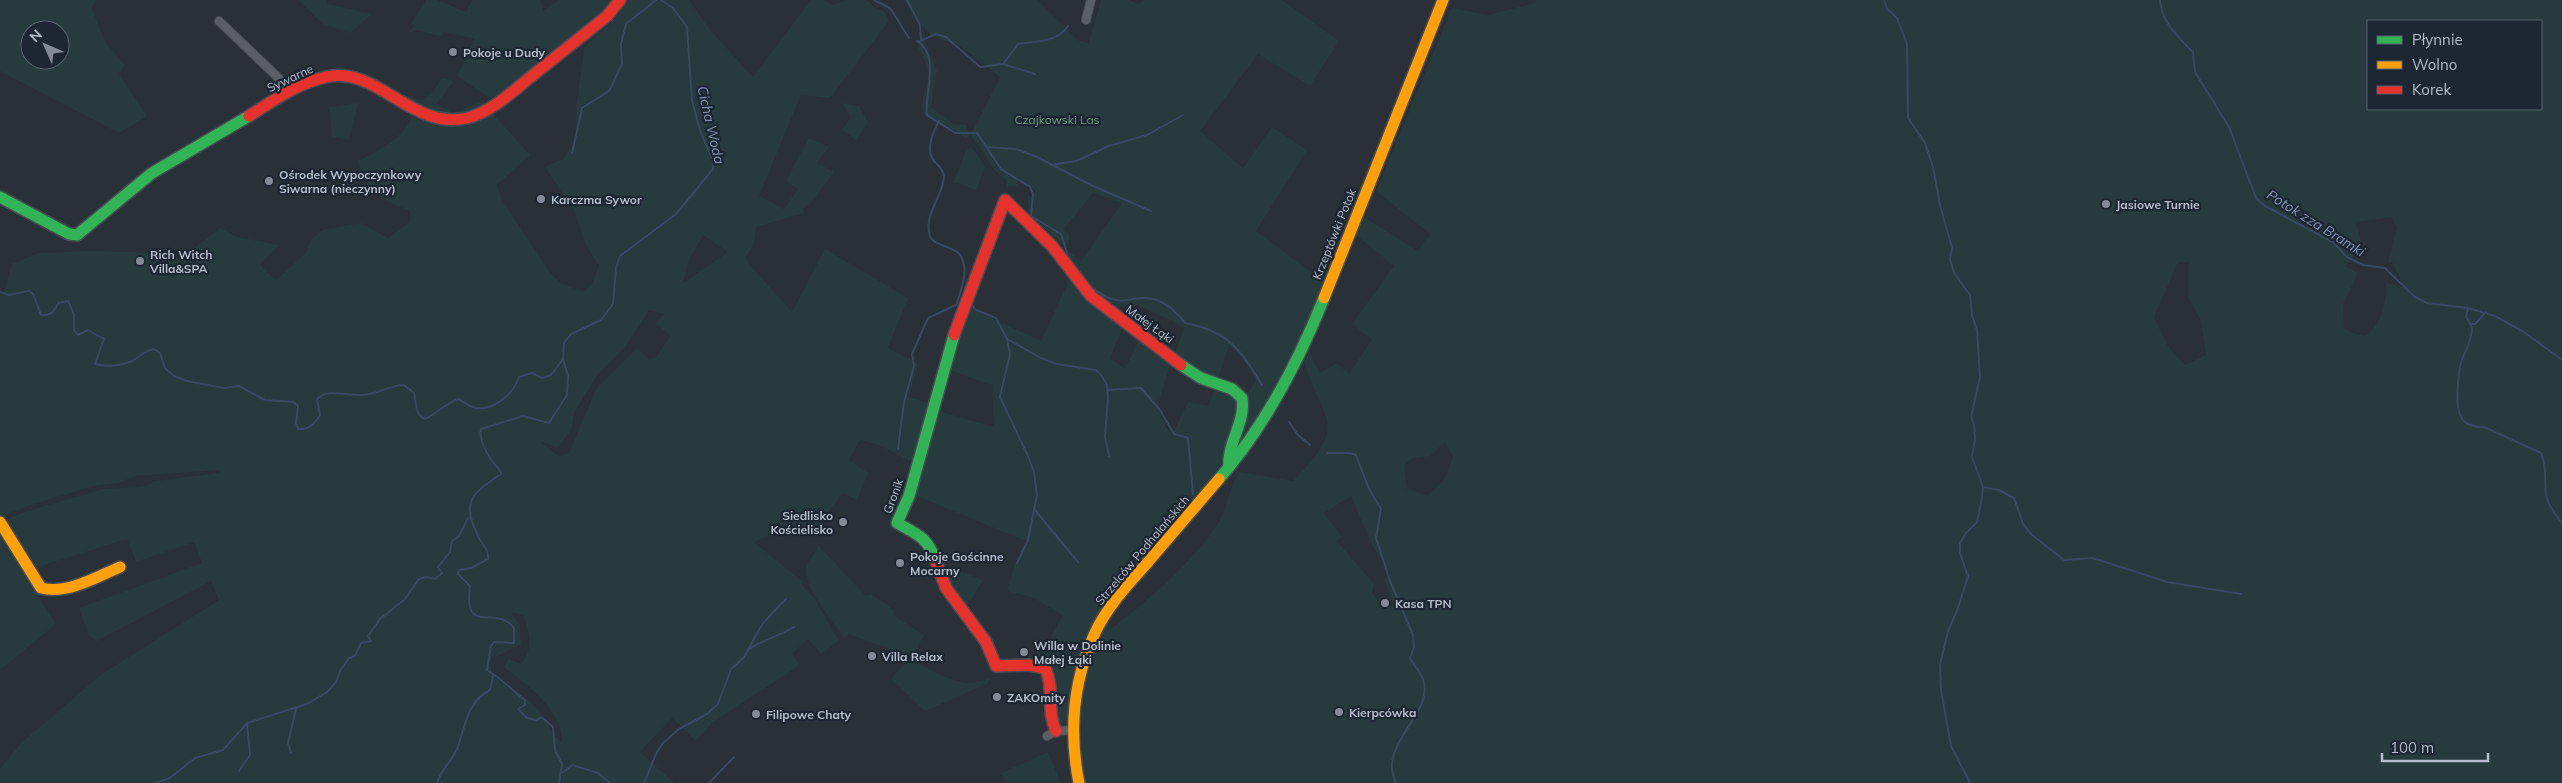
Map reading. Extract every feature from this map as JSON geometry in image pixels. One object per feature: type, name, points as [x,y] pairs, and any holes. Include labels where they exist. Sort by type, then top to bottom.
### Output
[{"type":"street","name":"Sywarne","points":[[0,197],[69,234],[77,234],[152,173],[291,90],[321,77],[344,76],[372,85],[423,116],[449,120],[468,118],[500,102],[607,16],[620,0]]},
{"type":"street","points":[[1086,20],[1091,0]]},
{"type":"street","name":"Krzeptówki Potok","points":[[1220,478],[1259,428],[1297,363],[1443,0]]},
{"type":"street","points":[[219,21],[291,90]]},
{"type":"street","name":"Małej Łąki","points":[[1005,200],[1052,246],[1080,284],[1106,309],[1196,376],[1207,383],[1235,391],[1241,396],[1243,401],[1241,418],[1226,460],[1229,467]]},
{"type":"street","name":"Gronik","points":[[1005,200],[955,330],[909,496],[897,523],[920,535],[930,545],[946,588],[986,642],[996,666],[1029,665],[1045,668],[1049,677],[1049,717],[1052,734]]},
{"type":"street","name":"Strzelców Podhalańskich","points":[[1079,783],[1074,759],[1073,714],[1078,680],[1088,648],[1101,622],[1119,595],[1220,478]]},
{"type":"street","points":[[0,522],[41,588],[45,591],[66,588],[120,567]]},
{"type":"street","points":[[1052,734],[1073,730]]},
{"type":"green space","points":[[0,0],[96,0],[92,9],[105,42],[125,65],[119,74],[147,116],[119,133],[0,71]]},
{"type":"green space","points":[[298,0],[327,0],[328,4],[372,14],[350,33],[323,24]]},
{"type":"green space","points":[[426,0],[437,0],[466,12],[472,0],[541,0],[543,11],[559,0],[606,0],[609,4],[606,11],[494,101],[457,76],[475,39],[443,32],[441,36],[417,30],[409,33],[414,25],[411,24]]},
{"type":"green space","points":[[628,0],[689,0],[711,31],[753,77],[811,0],[823,0],[832,5],[848,0],[867,0],[877,9],[883,11],[888,18],[889,21],[830,98],[801,95],[759,196],[784,209],[798,189],[786,181],[809,138],[829,147],[817,163],[834,172],[810,204],[803,209],[804,213],[756,227],[754,243],[746,257],[748,263],[792,312],[825,249],[908,298],[888,348],[918,364],[909,397],[932,404],[916,464],[879,445],[860,440],[849,460],[868,473],[857,500],[843,493],[809,536],[796,526],[785,527],[754,542],[803,582],[801,584],[814,598],[839,641],[821,654],[808,639],[792,654],[800,665],[713,722],[696,741],[672,718],[640,752],[675,783],[0,783],[0,769],[21,743],[102,674],[219,600],[211,581],[97,641],[89,636],[79,608],[202,563],[194,542],[136,562],[127,539],[31,569],[5,520],[24,512],[103,489],[142,487],[156,481],[220,473],[219,470],[135,476],[119,483],[98,485],[33,504],[2,516],[0,515],[0,295],[3,295],[12,264],[39,253],[89,251],[172,253],[179,260],[220,228],[237,237],[279,245],[260,265],[276,280],[305,254],[311,240],[322,230],[361,223],[388,238],[410,222],[410,211],[383,198],[371,188],[358,161],[389,144],[402,132],[412,117],[434,124],[453,126],[471,123],[493,114],[530,155],[497,185],[501,198],[550,273],[561,283],[583,292],[592,284],[599,266],[586,245],[574,210],[545,167],[563,159],[576,140],[576,110],[584,48],[615,19]],"holes":[[[703,235],[728,252],[683,283],[688,262]],[[649,310],[664,314],[655,324],[671,335],[656,357],[649,360],[637,348],[596,389],[569,453],[559,456],[540,442],[558,447],[571,430],[574,413],[596,377],[624,348]],[[511,612],[523,615],[530,640],[528,652],[521,664],[509,659],[504,667],[533,690],[550,709],[561,731],[562,743],[536,708],[491,673],[491,656],[497,656],[521,644],[519,625]]]},
{"type":"green space","name":"Czajkowski Las","points":[[904,0],[1037,0],[1077,40],[1089,43],[1101,0],[1129,0],[1139,4],[1144,0],[1282,0],[1339,41],[1310,86],[1258,54],[1200,131],[1243,168],[1272,127],[1307,150],[1256,231],[1324,282],[1284,379],[1232,457],[1246,397],[1256,380],[1248,366],[1229,347],[1216,383],[1174,355],[1184,329],[1171,320],[1138,305],[1108,308],[1065,256],[1070,252],[1081,261],[1122,203],[1093,193],[1064,229],[1069,234],[1069,242],[1065,246],[1029,215],[1028,197],[1034,198],[1035,191],[1030,186],[1017,180],[1017,186],[1007,187],[1006,180],[994,170],[978,144],[972,138],[972,132],[1000,77],[959,45],[932,37],[913,15]]},
{"type":"green space","points":[[1537,0],[2562,0],[2562,783],[1087,783],[1079,742],[1080,703],[1090,665],[1106,627],[1112,628],[1139,607],[1196,552],[1217,525],[1239,472],[1293,481],[1321,447],[1327,435],[1325,412],[1304,362],[1309,352],[1320,373],[1337,363],[1349,374],[1372,339],[1352,324],[1394,266],[1355,234],[1362,216],[1418,251],[1430,234],[1376,191],[1452,8],[1489,15],[1535,3]],"holes":[[[2391,217],[2397,227],[2388,262],[2393,263],[2404,287],[2386,283],[2382,312],[2376,325],[2366,336],[2355,334],[2344,328],[2343,304],[2358,273],[2345,266],[2362,246],[2356,222]],[[2178,262],[2189,262],[2188,297],[2201,321],[2206,355],[2185,365],[2167,345],[2154,317]],[[1445,442],[1453,457],[1444,480],[1428,496],[1407,489],[1404,465],[1414,458],[1430,456]],[[1351,496],[1372,545],[1390,573],[1383,579],[1394,604],[1391,607],[1387,601],[1378,600],[1372,593],[1374,584],[1337,541],[1342,537],[1324,513]]]},
{"type":"green space","points":[[924,40],[937,69],[931,107],[953,124],[966,125],[969,135],[966,138],[926,117],[923,101],[928,81],[928,71],[917,45]]},
{"type":"green space","points":[[442,78],[454,81],[436,104],[453,113],[480,102],[485,104],[484,107],[452,115],[435,113],[404,101],[406,95],[421,101],[433,92]]},
{"type":"green space","points":[[358,103],[349,140],[332,137],[329,107]]},
{"type":"green space","points":[[842,103],[859,106],[868,123],[856,140],[842,130],[851,117]]},
{"type":"green space","points":[[970,148],[975,151],[985,167],[976,190],[954,182],[965,153]]},
{"type":"green space","points":[[1071,276],[1124,325],[1110,358],[1125,369],[1141,337],[1172,359],[1157,408],[1169,432],[1174,431],[1188,402],[1208,406],[1215,389],[1228,392],[1237,398],[1241,406],[1218,469],[1207,486],[1126,578],[1097,618],[1080,657],[1072,687],[1067,721],[1061,724],[1056,722],[1054,669],[1032,662],[1045,639],[1049,640],[1063,615],[1034,598],[1007,591],[1014,567],[1026,541],[919,497],[913,492],[935,410],[994,427],[992,385],[946,369],[967,307],[1041,341]]},
{"type":"green space","points":[[0,528],[42,593],[38,597],[56,624],[0,670]]},
{"type":"green space","points":[[818,545],[866,596],[871,594],[894,610],[893,615],[924,635],[912,657],[848,634],[844,639],[814,595],[806,576],[807,565]]},
{"type":"green space","points":[[937,562],[983,580],[966,607]]},
{"type":"green space","points":[[907,661],[915,662],[942,676],[961,682],[980,682],[990,678],[987,684],[925,711],[891,679]]},
{"type":"green space","points":[[1048,752],[1061,783],[1006,783],[1001,773]]},
{"type":"waterway","points":[[572,153],[582,108],[609,91],[622,64],[621,44],[626,24],[656,0]]},
{"type":"waterway","name":"Cicha Woda","points":[[559,783],[562,764],[555,750],[553,727],[542,717],[536,720],[527,718],[518,709],[525,705],[525,700],[487,670],[491,646],[494,642],[514,643],[514,628],[507,621],[499,618],[483,617],[471,611],[469,601],[470,586],[458,574],[459,570],[471,568],[488,559],[487,550],[479,538],[470,516],[470,507],[476,494],[501,474],[501,472],[490,458],[484,446],[481,429],[523,416],[549,423],[567,395],[568,376],[563,359],[564,343],[571,334],[601,320],[613,304],[616,268],[620,256],[676,214],[713,169],[713,160],[701,133],[692,101],[687,27],[673,8],[661,0]]},
{"type":"waterway","points":[[874,0],[890,8],[909,38]]},
{"type":"waterway","points":[[907,0],[920,25],[921,40]]},
{"type":"waterway","points":[[1884,0],[1887,9],[1897,18],[1907,44],[1908,118],[1925,143],[1933,167],[1940,205],[1952,248],[1950,259],[1954,273],[1970,295],[1972,316],[1977,330],[1980,377],[1971,417],[1975,438],[1972,457],[1983,487],[1982,498],[1977,522],[1966,533],[1960,543],[1960,553],[1968,576],[1958,608],[1948,631],[1940,665],[1941,690],[1951,746],[1970,783]]},
{"type":"waterway","name":"Potok zza Bramki","points":[[2160,0],[2167,22],[2176,35],[2193,52],[2195,72],[2229,127],[2256,198],[2265,206],[2333,242],[2347,257],[2363,265],[2385,268],[2415,297],[2427,303],[2468,308],[2495,316],[2524,332],[2562,360]]},
{"type":"waterway","points":[[1003,64],[1018,44],[1058,36],[1068,26]]},
{"type":"waterway","points":[[918,42],[936,34],[946,37],[980,67],[1003,64],[1035,74]]},
{"type":"waterway","points":[[917,41],[924,47],[930,65],[927,115],[955,133],[977,133],[1001,169],[1030,187],[1033,194],[1031,216],[1061,234],[1069,259]]},
{"type":"waterway","points":[[1051,165],[1076,161],[1109,146],[1147,135],[1183,115]]},
{"type":"waterway","points":[[898,449],[904,402],[914,366],[912,354],[928,318],[956,305],[964,274],[960,254],[933,241],[930,236],[929,221],[944,177],[944,174],[930,153],[931,139],[939,121]]},
{"type":"waterway","points":[[987,147],[1016,149],[1037,157],[1093,186],[1151,211]]},
{"type":"waterway","points":[[1089,285],[1112,299],[1123,301],[1150,298],[1162,302],[1177,313],[1185,323],[1212,331],[1231,344],[1247,361],[1262,385]]},
{"type":"waterway","points":[[0,292],[9,295],[29,291],[33,294],[41,315],[50,314],[58,303],[68,301],[74,314],[74,330],[78,335],[88,330],[104,339],[95,364],[108,366],[123,364],[154,349],[160,353],[165,368],[174,376],[187,381],[224,388],[239,386],[265,400],[294,402],[298,406],[296,423],[298,429],[313,424],[320,415],[317,399],[332,393],[367,395],[404,385],[414,393],[417,411],[425,419],[458,399],[476,408],[490,407],[508,395],[519,377],[532,373],[542,378],[551,375],[563,359]]},
{"type":"waterway","points":[[971,304],[976,310],[996,318],[1007,339],[1041,358],[1057,364],[1096,370],[1102,376],[1107,385],[1105,437],[1109,456]]},
{"type":"waterway","points":[[2468,308],[2466,317],[2472,330],[2459,374],[2459,413],[2468,424],[2484,427],[2541,453],[2548,501],[2562,523]]},
{"type":"waterway","points":[[2471,324],[2475,324],[2486,312]]},
{"type":"waterway","points":[[1007,339],[1010,354],[1000,397],[1034,472],[1037,495],[1028,540],[1017,563]]},
{"type":"waterway","points":[[1107,390],[1141,388],[1160,410],[1174,434],[1188,438],[1193,494]]},
{"type":"waterway","points":[[1289,422],[1298,435],[1310,445]]},
{"type":"waterway","points":[[1328,453],[1350,453],[1356,455],[1369,489],[1381,509],[1376,538],[1390,581],[1413,635],[1414,647],[1410,658],[1424,682],[1424,695],[1420,707],[1398,743],[1393,756],[1392,769],[1396,783]]},
{"type":"waterway","points":[[1983,487],[1999,490],[2014,498],[2023,524],[2032,535],[2064,560],[2093,558],[2167,582],[2241,594]]},
{"type":"waterway","points":[[1035,510],[1078,562]]},
{"type":"waterway","points":[[155,783],[170,778],[195,758],[223,750],[247,723],[307,704],[327,692],[336,682],[340,671],[349,658],[355,656],[361,643],[371,641],[368,636],[380,619],[405,599],[419,579],[426,577],[435,579],[442,573],[438,567],[450,552],[452,541],[459,536],[468,518]]},
{"type":"waterway","points":[[644,783],[656,754],[663,743],[679,729],[707,714],[718,704],[731,669],[744,657],[763,623],[786,599]]},
{"type":"waterway","points":[[749,649],[794,627]]},
{"type":"waterway","points":[[437,783],[457,749],[472,708],[476,701],[490,690],[493,676]]},
{"type":"waterway","points":[[291,753],[288,743],[296,709]]},
{"type":"waterway","points":[[239,771],[250,755],[247,724]]},
{"type":"waterway","points":[[709,783],[734,757]]},
{"type":"waterway","points":[[562,773],[572,765],[598,773],[610,783]]},
{"type":"traffic: fast","points":[[0,197],[69,234],[77,235],[152,173],[249,116]]},
{"type":"traffic: fast","points":[[1219,479],[1252,437],[1279,393],[1292,370],[1324,298]]},
{"type":"traffic: fast","points":[[935,559],[921,537],[897,523],[909,496],[954,335]]},
{"type":"traffic: fast","points":[[1181,365],[1201,378],[1232,389],[1242,398],[1243,407],[1231,449],[1229,467]]},
{"type":"traffic: slow","points":[[1324,298],[1443,0]]},
{"type":"traffic: slow","points":[[1079,783],[1074,745],[1075,708],[1081,671],[1094,635],[1118,597],[1219,479]]},
{"type":"traffic: slow","points":[[0,522],[41,588],[51,590],[71,587],[120,567]]},
{"type":"traffic: jam","points":[[249,116],[286,93],[305,84],[326,77],[344,76],[362,80],[412,108],[429,115],[447,119],[467,118],[485,111],[502,100],[607,16],[620,0]]},
{"type":"traffic: jam","points":[[954,335],[1005,200],[1052,246],[1091,296],[1181,365]]},
{"type":"traffic: jam","points":[[935,559],[946,588],[986,642],[996,666],[1029,665],[1045,668],[1050,683],[1051,715],[1056,731]]},
{"type":"place","name":"Pokoje u Dudy","points":[[453,52]]},
{"type":"place","name":"Ośrodek Wypoczynkowy Siwarna (nieczynny)","points":[[269,181]]},
{"type":"place","name":"Karczma Sywor","points":[[541,199]]},
{"type":"place","name":"Jasiowe Turnie","points":[[2106,204]]},
{"type":"place","name":"Rich Witch Villa&SPA","points":[[140,261]]},
{"type":"place","name":"Siedlisko Kościelisko","points":[[843,522]]},
{"type":"place","name":"Pokoje Gościnne Mocarny","points":[[900,563]]},
{"type":"place","name":"Kasa TPN","points":[[1385,603]]},
{"type":"place","name":"Willa w Dolinie Małej Łąki","points":[[1024,652]]},
{"type":"place","name":"Villa Relax","points":[[872,656]]},
{"type":"place","name":"ZAKOmity","points":[[997,697]]},
{"type":"place","name":"Kierpcówka","points":[[1339,712]]},
{"type":"place","name":"Filipowe Chaty","points":[[756,714]]}]
